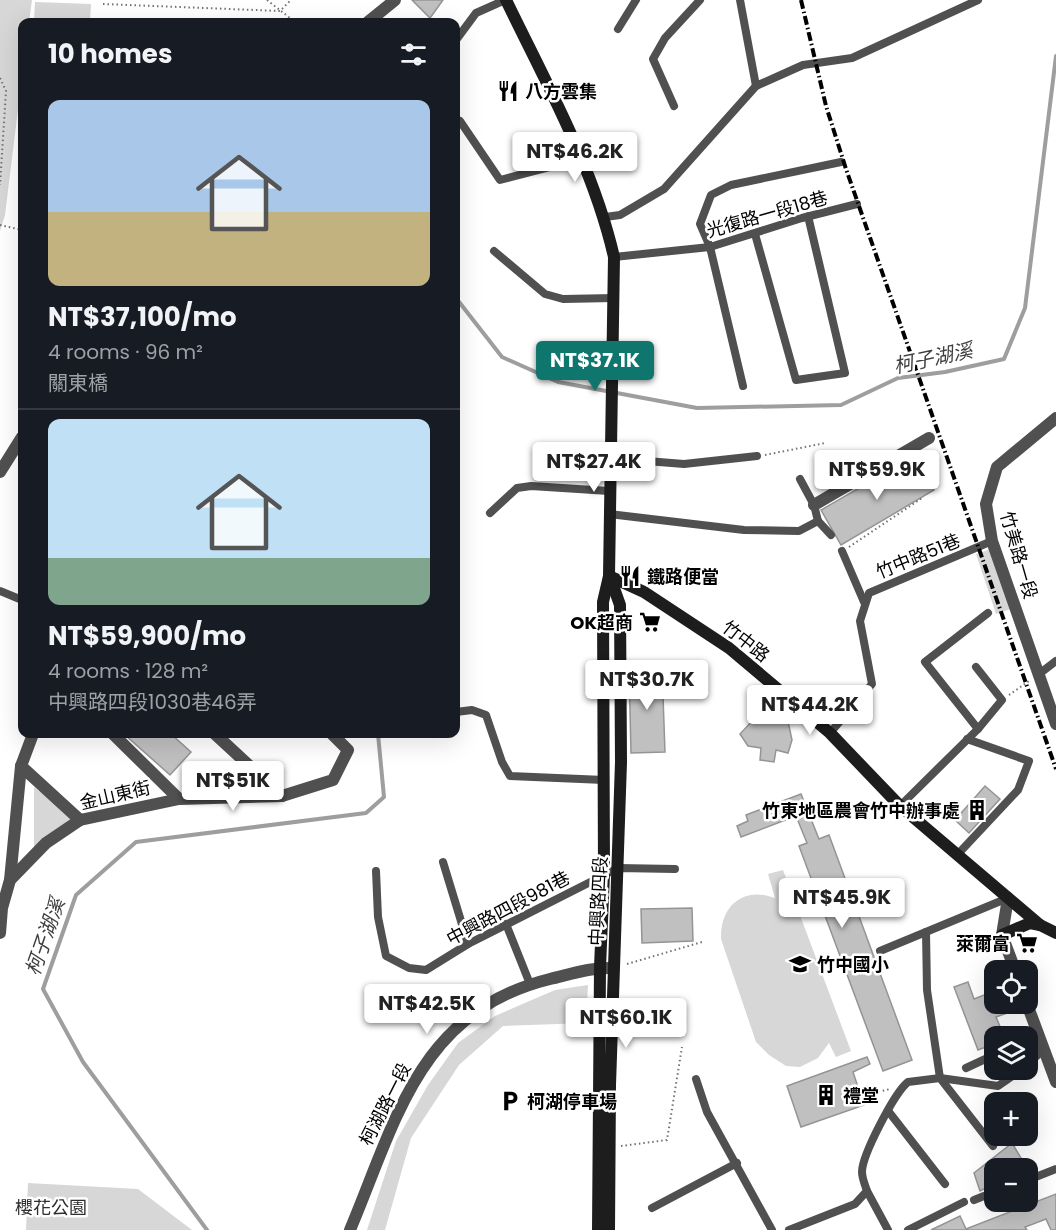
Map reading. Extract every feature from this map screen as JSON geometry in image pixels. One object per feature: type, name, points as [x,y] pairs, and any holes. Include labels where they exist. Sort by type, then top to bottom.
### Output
[{"type":"main road","name":"中興路四段","points":[[506,0],[581,159],[605,217],[614,256],[609,410],[609,576],[603,602],[604,874],[609,1148],[605,1222],[598,1230]]},
{"type":"main road","name":"中興路四段","points":[[605,1222],[606,968],[618,868],[621,762],[620,605],[609,576]]},
{"type":"main road","name":"竹中路","points":[[609,576],[644,592],[684,616],[729,648],[830,733],[900,806],[1040,925],[1056,933]]},
{"type":"main road","points":[[1002,934],[1030,923],[1040,925]]},
{"type":"street","points":[[373,18],[395,0]]},
{"type":"street","name":"竹美路一段","points":[[1056,418],[997,467],[986,504],[992,542],[1056,724]]},
{"type":"street","points":[[814,505],[929,438]]},
{"type":"street","points":[[0,472],[18,443]]},
{"type":"street","name":"金山東街","points":[[0,933],[1,908],[10,880],[21,766],[32,738]]},
{"type":"street","points":[[117,738],[179,799]]},
{"type":"street","points":[[219,738],[282,796]]},
{"type":"street","name":"金山東街","points":[[10,880],[46,843],[80,820],[179,799],[282,796],[333,780],[348,750],[336,738]]},
{"type":"street","points":[[21,766],[80,820]]},
{"type":"street","points":[[1008,898],[1002,934],[1011,960]]},
{"type":"street","name":"柯湖路一段","points":[[350,1230],[381,1150],[435,1048],[461,1022],[494,1000],[530,984],[606,968]]},
{"type":"street","points":[[1038,1042],[1044,1049],[1056,1082]]},
{"type":"lane","points":[[460,35],[476,13],[506,0]]},
{"type":"lane","points":[[618,29],[636,0]]},
{"type":"lane","points":[[674,106],[652,60],[665,38],[700,0]]},
{"type":"lane","points":[[740,0],[756,86]]},
{"type":"lane","points":[[605,217],[620,216],[664,189],[756,86],[803,65],[852,58],[978,0]]},
{"type":"lane","points":[[460,121],[500,180],[581,159]]},
{"type":"lane","points":[[743,386],[710,247],[700,224],[711,195],[731,184],[842,162]]},
{"type":"lane","name":"光復路一段18巷","points":[[614,256],[710,247],[808,216],[857,204]]},
{"type":"lane","points":[[755,234],[796,380],[845,373],[808,216]]},
{"type":"lane","points":[[494,251],[545,294],[563,299],[614,298]]},
{"type":"lane","points":[[609,458],[684,464],[757,456]]},
{"type":"lane","points":[[800,479],[814,505],[818,521],[831,535]]},
{"type":"lane","points":[[490,513],[517,488],[531,486],[609,491]]},
{"type":"lane","points":[[609,514],[744,530],[799,531],[818,521]]},
{"type":"lane","name":"竹中路51巷","points":[[830,733],[872,684],[860,621],[864,603],[873,591],[992,542]]},
{"type":"lane","points":[[842,551],[864,603]]},
{"type":"lane","points":[[0,591],[18,598]]},
{"type":"lane","points":[[978,729],[925,662],[988,613]]},
{"type":"lane","points":[[1039,674],[1056,661]]},
{"type":"lane","points":[[900,806],[978,729],[1002,700],[976,667]]},
{"type":"lane","points":[[460,712],[472,710],[486,715],[502,762],[510,776],[604,780]]},
{"type":"lane","points":[[958,854],[1018,790],[1029,761],[968,739]]},
{"type":"lane","points":[[604,762],[621,762]]},
{"type":"lane","points":[[443,861],[468,944]]},
{"type":"lane","points":[[618,868],[675,869]]},
{"type":"lane","name":"中興路四段981巷","points":[[376,871],[378,917],[386,956],[409,968],[426,970],[468,944],[618,868]]},
{"type":"lane","points":[[880,951],[1008,898]]},
{"type":"lane","points":[[506,924],[530,984]]},
{"type":"lane","points":[[926,932],[927,990],[940,1078],[984,1134]]},
{"type":"lane","points":[[1038,1055],[1044,1049]]},
{"type":"lane","points":[[966,1068],[984,1060]]},
{"type":"lane","points":[[696,1078],[707,1112],[772,1230]]},
{"type":"lane","points":[[888,1230],[867,1191],[862,1171],[870,1149],[889,1112],[908,1082],[940,1078],[993,1087],[1009,1080]]},
{"type":"lane","points":[[889,1112],[945,1184]]},
{"type":"lane","points":[[652,1208],[736,1163]]},
{"type":"lane","points":[[1038,1176],[1056,1169]]},
{"type":"lane","points":[[789,1230],[855,1204],[867,1191]]},
{"type":"lane","points":[[974,1200],[984,1196]]},
{"type":"lane","points":[[908,1230],[964,1202]]},
{"type":"path","points":[[267,0],[290,18]]},
{"type":"path","points":[[103,4],[280,11],[291,0]]},
{"type":"path","points":[[0,78],[6,92],[0,185]]},
{"type":"path","points":[[0,225],[18,229]]},
{"type":"path","points":[[757,456],[825,443]]},
{"type":"path","points":[[842,551],[922,498]]},
{"type":"path","points":[[1002,700],[1039,674]]},
{"type":"path","points":[[606,968],[702,942]]},
{"type":"path","points":[[609,1148],[668,1140],[682,1047]]},
{"type":"green space","points":[[0,0],[32,0],[30,18],[18,18],[18,109],[5,215],[0,231]]},
{"type":"green space","points":[[35,2],[91,4],[90,18],[34,18]]},
{"type":"green space","points":[[1000,546],[1020,606],[996,614],[976,554]]},
{"type":"green space","points":[[34,787],[74,819],[34,850]]},
{"type":"green space","points":[[783,870],[851,1051],[836,1057],[829,1043],[818,1058],[800,1067],[786,1066],[769,1055],[756,1042],[721,939],[722,927],[729,908],[736,901],[753,895],[775,898],[768,874]]},
{"type":"green space","points":[[588,985],[586,1023],[503,1026],[459,1065],[411,1138],[385,1230],[367,1230],[396,1141],[428,1085],[458,1043],[495,1016],[555,990]]},
{"type":"green space","name":"櫻花公園","points":[[28,1183],[138,1189],[192,1230],[26,1230]]},
{"type":"building","points":[[412,0],[443,0],[430,18]]},
{"type":"building","points":[[913,457],[934,490],[841,545],[821,510]]},
{"type":"building","points":[[662,668],[665,752],[631,753],[629,669]]},
{"type":"building","points":[[773,711],[781,714],[788,721],[792,740],[788,753],[776,750],[774,762],[760,760],[761,748],[748,746],[740,734],[754,719],[763,713]]},
{"type":"building","points":[[128,738],[175,738],[191,752],[170,775]]},
{"type":"building","name":"竹東地區農會竹中辦事處","points":[[985,786],[1000,799],[969,833],[955,820]]},
{"type":"building","points":[[801,794],[819,839],[829,835],[912,1060],[883,1071],[799,846],[807,843],[796,816],[741,837],[737,826],[748,821],[746,815]]},
{"type":"building","points":[[692,908],[693,941],[642,943],[641,909]]},
{"type":"building","points":[[968,982],[974,999],[984,995],[984,1014],[1004,1014],[996,1017],[1000,1026],[984,1026],[984,1048],[978,1050],[954,987]]},
{"type":"building","name":"禮堂","points":[[867,1057],[870,1064],[853,1072],[864,1105],[801,1127],[787,1086]]},
{"type":"building","points":[[1008,1146],[1014,1146],[1021,1158],[993,1158]]},
{"type":"building","points":[[984,1165],[984,1189],[980,1191],[974,1173]]},
{"type":"building","points":[[1056,1194],[1056,1230],[1051,1230],[1046,1219],[1025,1227],[1027,1230],[931,1230],[960,1216],[966,1229],[1010,1212],[1038,1212],[1038,1201]]},
{"type":"waterway","name":"柯子湖溪","points":[[460,303],[502,357],[558,382],[697,408],[841,405],[898,378],[945,372],[1004,359],[1025,308],[1056,56]]},
{"type":"waterway","name":"柯子湖溪","points":[[207,1230],[83,1062],[43,989],[76,895],[136,842],[366,813],[384,797],[378,738]]},
{"type":"railway","points":[[801,0],[826,106],[846,169],[1056,769]]},
{"type":"place","name":"八方雲集","points":[[508,91]]},
{"type":"place","name":"鐵路便當","points":[[630,576]]},
{"type":"place","name":"OK超商","points":[[650,622]]},
{"type":"place","name":"竹東地區農會竹中辦事處","points":[[977,810]]},
{"type":"place","name":"萊爾富","points":[[1027,943]]},
{"type":"place","name":"竹中國小","points":[[800,964]]},
{"type":"place","name":"禮堂","points":[[826,1095]]},
{"type":"place","name":"柯湖停車場","points":[[510,1101]]}]
